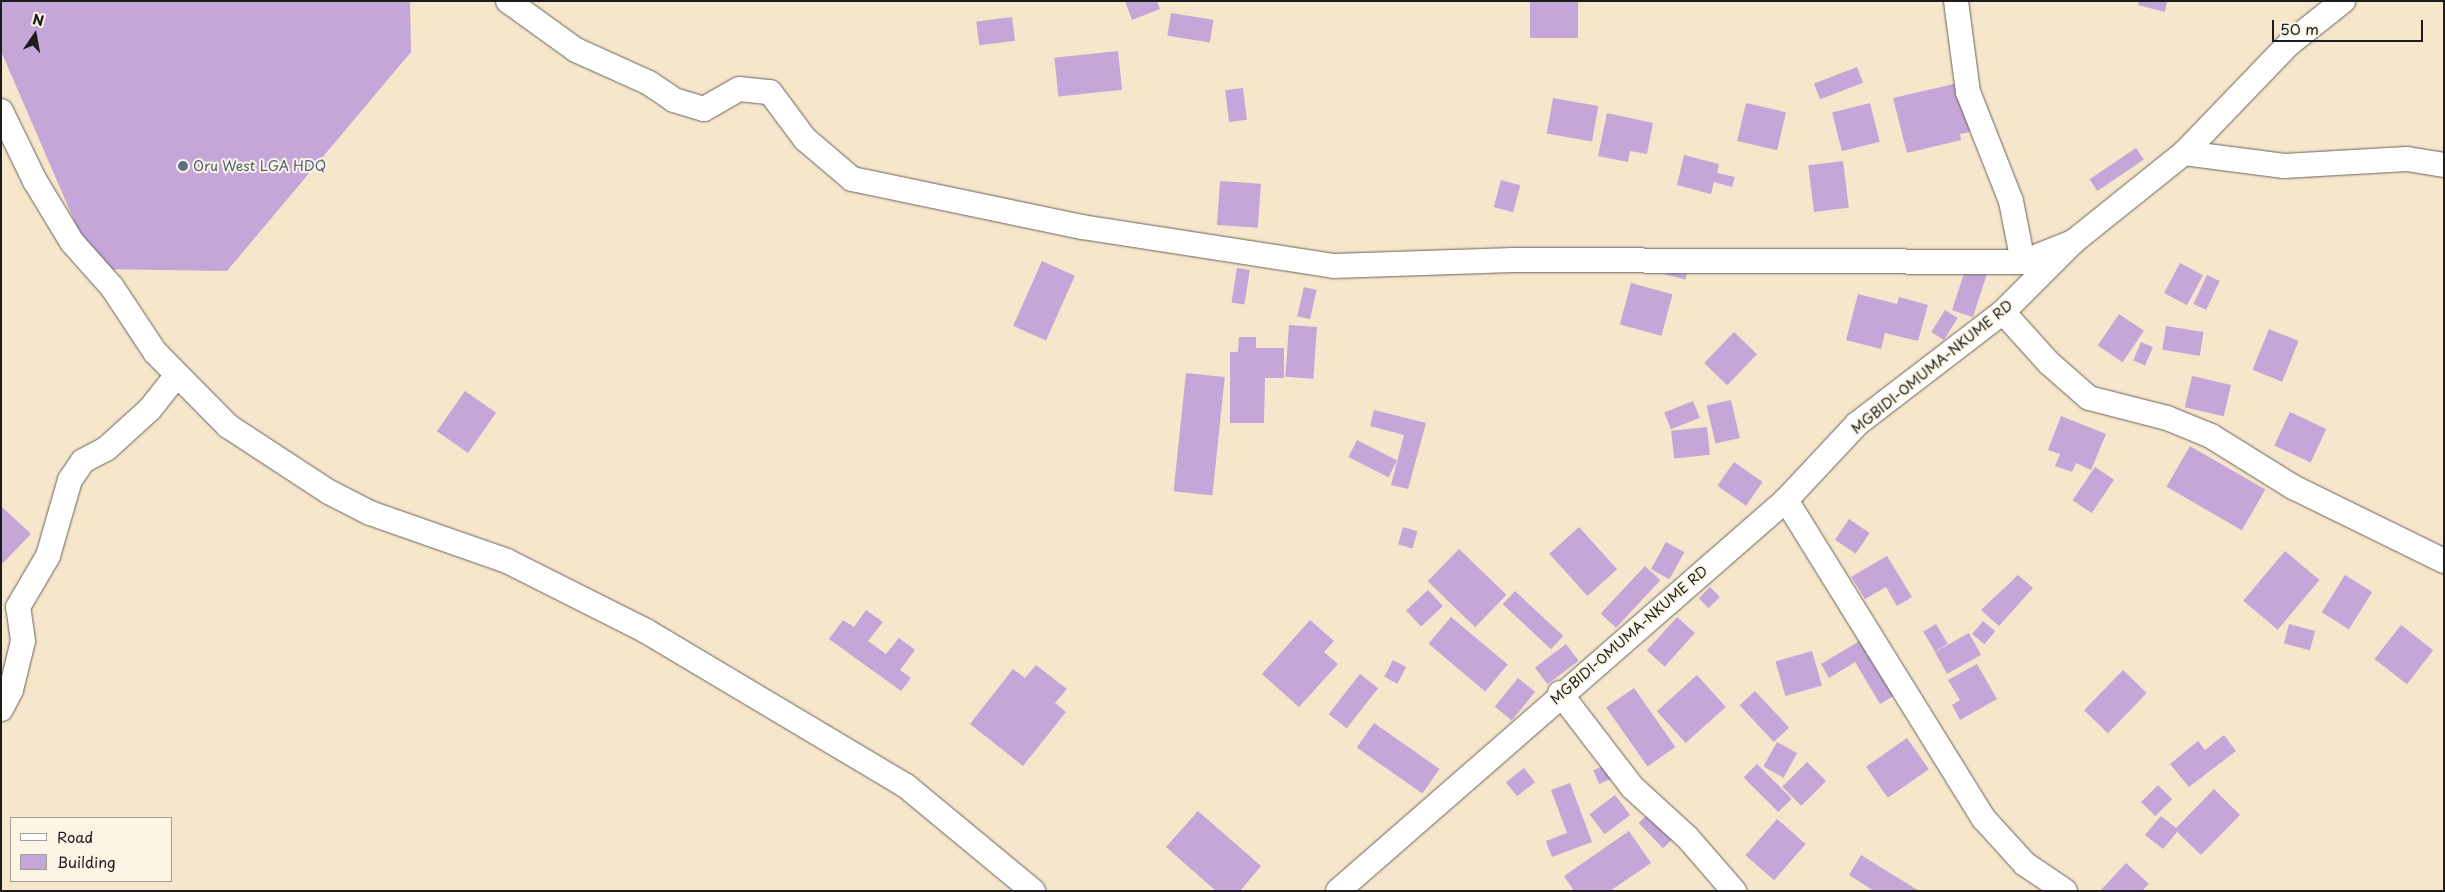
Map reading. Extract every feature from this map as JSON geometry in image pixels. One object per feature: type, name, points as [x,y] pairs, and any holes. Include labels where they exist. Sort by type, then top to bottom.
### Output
[{"type":"street","points":[[508,1],[576,50],[649,83],[674,100],[704,109],[739,89],[770,92],[805,139],[852,179],[1082,227],[1334,266],[1513,260],[2023,262],[2073,242]]},
{"type":"street","points":[[1956,1],[1968,92],[2011,201],[2023,262]]},
{"type":"street","name":"MGBIDI-OMUMA-NKUME RD","points":[[1338,891],[1560,694],[1786,500],[1857,424],[2003,312],[2073,242],[2184,153],[2290,43],[2344,1]]},
{"type":"street","points":[[1,110],[35,181],[72,242],[178,375],[228,426],[329,492],[370,513],[506,561],[595,602],[906,786],[1033,891]]},
{"type":"street","points":[[2184,153],[2284,166],[2407,159],[2444,165]]},
{"type":"street","points":[[2003,312],[2090,398],[2167,418],[2211,436],[2293,488],[2444,561]]},
{"type":"street","points":[[1,709],[11,690],[23,641],[18,607],[48,556],[70,480],[83,461],[106,450],[150,409],[178,375]]},
{"type":"street","points":[[1786,500],[1984,819],[2026,864],[2066,891]]},
{"type":"street","points":[[1560,694],[1632,787],[1687,837],[1734,891]]},
{"type":"building","name":"Oru West LGA HDQ","points":[[1,1],[410,1],[411,52],[227,271],[95,269],[1,51]]},
{"type":"building","points":[[1125,1],[1157,1],[1160,9],[1132,20]]},
{"type":"building","points":[[1530,1],[1578,1],[1578,38],[1530,38]]},
{"type":"building","points":[[2139,1],[2167,1],[2165,12],[2138,5]]},
{"type":"building","points":[[1171,13],[1213,20],[1210,42],[1167,36]]},
{"type":"building","points":[[1012,17],[1015,41],[979,45],[976,21]]},
{"type":"building","points":[[1118,51],[1122,90],[1058,96],[1054,58]]},
{"type":"building","points":[[1857,67],[1863,83],[1820,99],[1814,83]]},
{"type":"building","points":[[1958,83],[1970,132],[1960,134],[1961,140],[1907,153],[1893,98]]},
{"type":"building","points":[[1243,88],[1247,120],[1229,122],[1225,90]]},
{"type":"building","points":[[1553,98],[1598,106],[1592,141],[1547,133]]},
{"type":"building","points":[[1746,103],[1786,112],[1777,150],[1737,141]]},
{"type":"building","points":[[1870,103],[1880,142],[1842,151],[1832,112]]},
{"type":"building","points":[[1607,113],[1653,123],[1647,154],[1630,151],[1628,162],[1598,156]]},
{"type":"building","points":[[2136,148],[2144,160],[2097,191],[2090,179]]},
{"type":"building","points":[[1684,155],[1719,164],[1717,173],[1735,177],[1732,187],[1714,182],[1711,194],[1677,185]]},
{"type":"building","points":[[1843,161],[1849,208],[1814,212],[1808,165]]},
{"type":"building","points":[[1501,180],[1520,185],[1513,212],[1494,207]]},
{"type":"building","points":[[1220,181],[1261,184],[1258,228],[1217,225]]},
{"type":"building","points":[[1969,258],[1990,265],[1973,317],[1952,310]]},
{"type":"building","points":[[1669,259],[1689,264],[1686,280],[1665,275]]},
{"type":"building","points":[[1042,261],[1075,276],[1046,341],[1013,326]]},
{"type":"building","points":[[2180,263],[2203,275],[2187,305],[2164,293]]},
{"type":"building","points":[[1237,268],[1250,270],[1244,305],[1232,303]]},
{"type":"building","points":[[2207,275],[2220,281],[2206,310],[2193,304]]},
{"type":"building","points":[[1631,283],[1673,294],[1661,336],[1620,325]]},
{"type":"building","points":[[1304,287],[1317,290],[1310,319],[1297,316]]},
{"type":"building","points":[[1858,294],[1897,304],[1899,297],[1928,305],[1918,341],[1885,333],[1881,349],[1846,340]]},
{"type":"building","points":[[1945,310],[1958,318],[1944,340],[1931,332]]},
{"type":"building","points":[[2119,314],[2144,331],[2123,362],[2098,346]]},
{"type":"building","points":[[1289,325],[1317,327],[1313,379],[1285,377]]},
{"type":"building","points":[[2166,326],[2204,332],[2200,356],[2162,350]]},
{"type":"building","points":[[2269,329],[2299,341],[2282,382],[2253,370]]},
{"type":"building","points":[[1734,332],[1757,354],[1727,385],[1704,363]]},
{"type":"building","points":[[1239,337],[1256,337],[1256,348],[1284,348],[1284,378],[1265,378],[1264,423],[1230,423],[1230,352],[1238,352]]},
{"type":"building","points":[[2141,342],[2153,347],[2145,365],[2133,360]]},
{"type":"building","points":[[1186,373],[1225,377],[1212,495],[1174,491]]},
{"type":"building","points":[[2192,376],[2231,385],[2224,416],[2185,407]]},
{"type":"building","points":[[465,391],[496,413],[468,453],[437,431]]},
{"type":"building","points":[[1731,400],[1740,438],[1715,444],[1707,406]]},
{"type":"building","points":[[1693,401],[1700,418],[1671,429],[1664,413]]},
{"type":"building","points":[[1374,410],[1426,423],[1408,489],[1391,485],[1404,435],[1370,426]]},
{"type":"building","points":[[2290,412],[2326,429],[2311,462],[2274,446]]},
{"type":"building","points":[[2061,416],[2106,434],[2091,470],[2076,463],[2072,472],[2055,466],[2060,454],[2048,450]]},
{"type":"building","points":[[1707,427],[1710,455],[1674,459],[1671,431]]},
{"type":"building","points":[[1357,440],[1397,460],[1388,477],[1348,457]]},
{"type":"building","points":[[2190,446],[2265,490],[2242,530],[2166,487]]},
{"type":"building","points":[[1734,462],[1763,482],[1746,506],[1717,486]]},
{"type":"building","points":[[2095,467],[2114,480],[2092,513],[2073,500]]},
{"type":"building","points":[[1,506],[31,534],[3,563],[1,561]]},
{"type":"building","points":[[1849,519],[1870,533],[1856,554],[1835,540]]},
{"type":"building","points":[[1403,527],[1417,531],[1412,548],[1398,544]]},
{"type":"building","points":[[1579,527],[1617,569],[1587,596],[1549,554]]},
{"type":"building","points":[[1666,542],[1684,552],[1669,579],[1651,569]]},
{"type":"building","points":[[1459,549],[1506,595],[1475,627],[1428,581]]},
{"type":"building","points":[[2285,551],[2319,580],[2278,630],[2243,601]]},
{"type":"building","points":[[1887,556],[1912,597],[1897,606],[1886,587],[1865,599],[1851,577]]},
{"type":"building","points":[[1645,566],[1660,580],[1616,628],[1601,614]]},
{"type":"building","points":[[2018,575],[2033,588],[1999,626],[1981,610]]},
{"type":"building","points":[[2345,575],[2372,592],[2349,629],[2322,612]]},
{"type":"building","points":[[1710,587],[1720,597],[1709,608],[1699,598]]},
{"type":"building","points":[[1428,590],[1443,606],[1421,627],[1406,610]]},
{"type":"building","points":[[1515,591],[1563,636],[1551,649],[1503,604]]},
{"type":"building","points":[[866,610],[883,622],[868,641],[886,654],[899,638],[915,650],[900,670],[911,678],[901,691],[829,639],[843,620],[854,627]]},
{"type":"building","points":[[1451,617],[1508,665],[1485,691],[1429,644]]},
{"type":"building","points":[[1677,617],[1695,633],[1665,667],[1647,650]]},
{"type":"building","points":[[1310,620],[1334,641],[1324,652],[1338,664],[1299,707],[1262,674]]},
{"type":"building","points":[[1983,621],[1995,631],[1984,644],[1972,634]]},
{"type":"building","points":[[1936,624],[1948,644],[1935,651],[1923,632]]},
{"type":"building","points":[[2289,624],[2315,631],[2310,650],[2284,643]]},
{"type":"building","points":[[2401,625],[2433,650],[2407,684],[2375,659]]},
{"type":"building","points":[[1969,633],[1981,655],[1947,674],[1935,652]]},
{"type":"building","points":[[1863,639],[1897,694],[1880,704],[1855,662],[1829,678],[1821,664]]},
{"type":"building","points":[[1566,644],[1579,661],[1547,684],[1535,667]]},
{"type":"building","points":[[1812,651],[1822,686],[1785,696],[1775,661]]},
{"type":"building","points":[[1393,660],[1406,667],[1397,684],[1384,677]]},
{"type":"building","points":[[1977,664],[1997,699],[1960,720],[1952,705],[1960,700],[1948,680]]},
{"type":"building","points":[[1036,665],[1067,689],[1055,703],[1066,712],[1023,766],[970,724],[1013,669],[1025,678]]},
{"type":"building","points":[[2123,670],[2147,693],[2108,733],[2084,710]]},
{"type":"building","points":[[1360,674],[1378,688],[1347,728],[1329,714]]},
{"type":"building","points":[[1697,675],[1726,707],[1686,743],[1657,711]]},
{"type":"building","points":[[1518,678],[1535,692],[1512,721],[1495,707]]},
{"type":"building","points":[[1634,688],[1675,747],[1647,766],[1606,708]]},
{"type":"building","points":[[1755,691],[1789,728],[1774,742],[1740,705]]},
{"type":"building","points":[[1374,723],[1440,769],[1422,793],[1357,748]]},
{"type":"building","points":[[2224,735],[2236,751],[2189,787],[2170,764],[2198,741],[2205,750]]},
{"type":"building","points":[[1907,738],[1929,769],[1888,798],[1866,767]]},
{"type":"building","points":[[1777,742],[1797,753],[1784,778],[1763,766]]},
{"type":"building","points":[[1807,762],[1826,781],[1801,806],[1782,787]]},
{"type":"building","points":[[1608,764],[1614,778],[1599,784],[1593,770]]},
{"type":"building","points":[[1757,764],[1792,799],[1778,812],[1744,777]]},
{"type":"building","points":[[1524,768],[1535,782],[1517,796],[1506,782]]},
{"type":"building","points":[[1570,783],[1592,842],[1552,857],[1546,841],[1567,833],[1551,790]]},
{"type":"building","points":[[2158,785],[2172,799],[2155,816],[2141,802]]},
{"type":"building","points":[[2214,789],[2240,815],[2201,855],[2177,832],[2163,849],[2145,835],[2161,816],[2176,828]]},
{"type":"building","points":[[1615,795],[1630,815],[1604,834],[1589,814]]},
{"type":"building","points":[[1198,811],[1261,866],[1240,891],[1216,891],[1166,847]]},
{"type":"building","points":[[1648,814],[1672,839],[1663,848],[1639,823]]},
{"type":"building","points":[[1777,819],[1806,844],[1774,880],[1746,855]]},
{"type":"building","points":[[1629,831],[1651,863],[1610,891],[1574,891],[1564,876]]},
{"type":"building","points":[[1861,855],[1919,891],[1874,891],[1849,875]]},
{"type":"building","points":[[2126,863],[2149,884],[2142,891],[2100,891]]},
{"type":"place","name":"Oru West LGA HDQ","points":[[183,166]]}]
